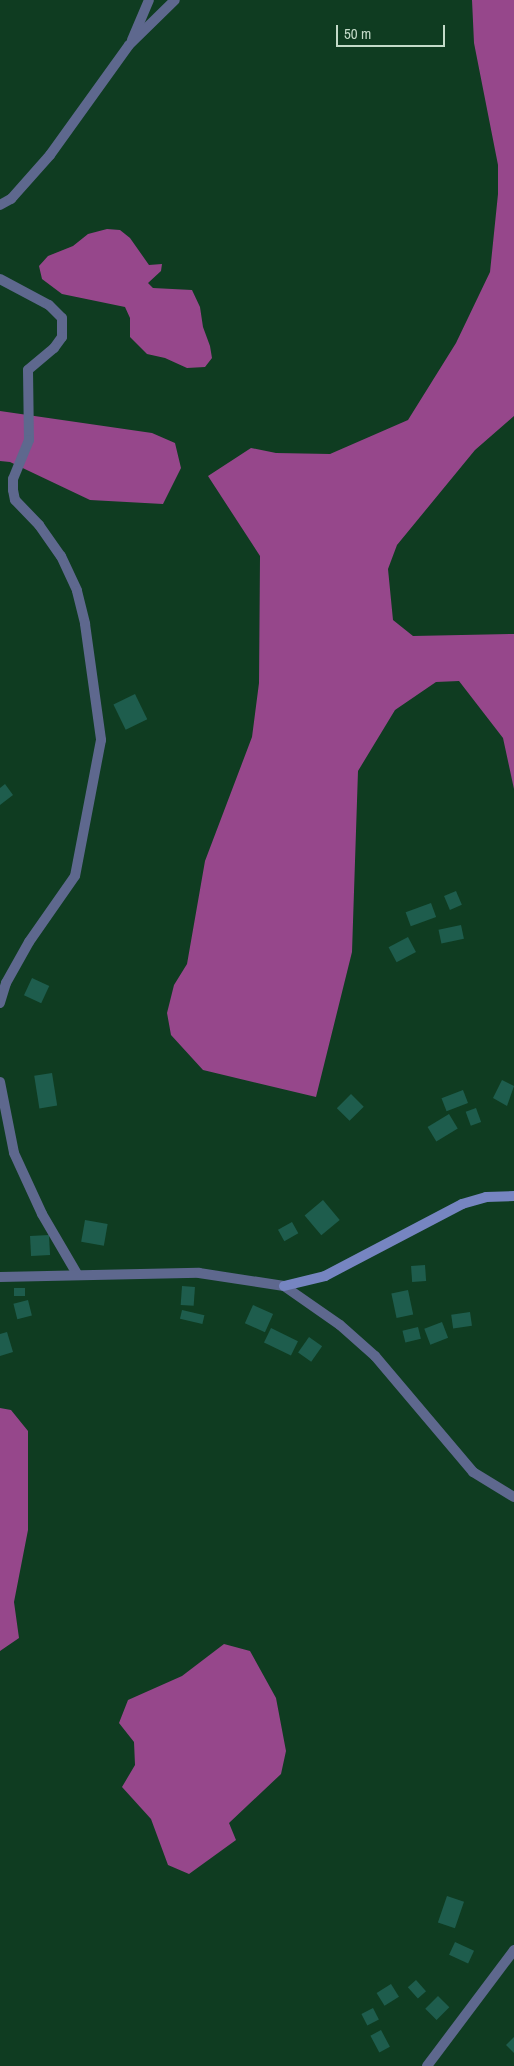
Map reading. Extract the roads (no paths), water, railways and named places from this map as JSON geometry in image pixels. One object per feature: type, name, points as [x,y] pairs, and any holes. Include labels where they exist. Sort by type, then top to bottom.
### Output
[{"type":"street","points":[[129,45],[150,0]]},
{"type":"street","points":[[0,205],[11,199],[50,156],[129,45],[175,0]]},
{"type":"street","points":[[0,278],[49,305],[62,318],[62,337],[54,348],[28,370],[29,440],[13,479],[13,490],[15,500],[38,525],[61,556],[77,591],[85,624],[101,740],[75,876],[29,942],[6,983],[0,1003]]},
{"type":"street","points":[[0,1082],[14,1153],[42,1214],[77,1274]]},
{"type":"street","points":[[0,1277],[77,1274],[199,1274],[284,1286],[325,1276],[462,1204],[486,1197],[514,1196]]},
{"type":"street","points":[[284,1286],[340,1325],[375,1356],[473,1472],[514,1497]]},
{"type":"street","points":[[427,2066],[514,1950]]}]
